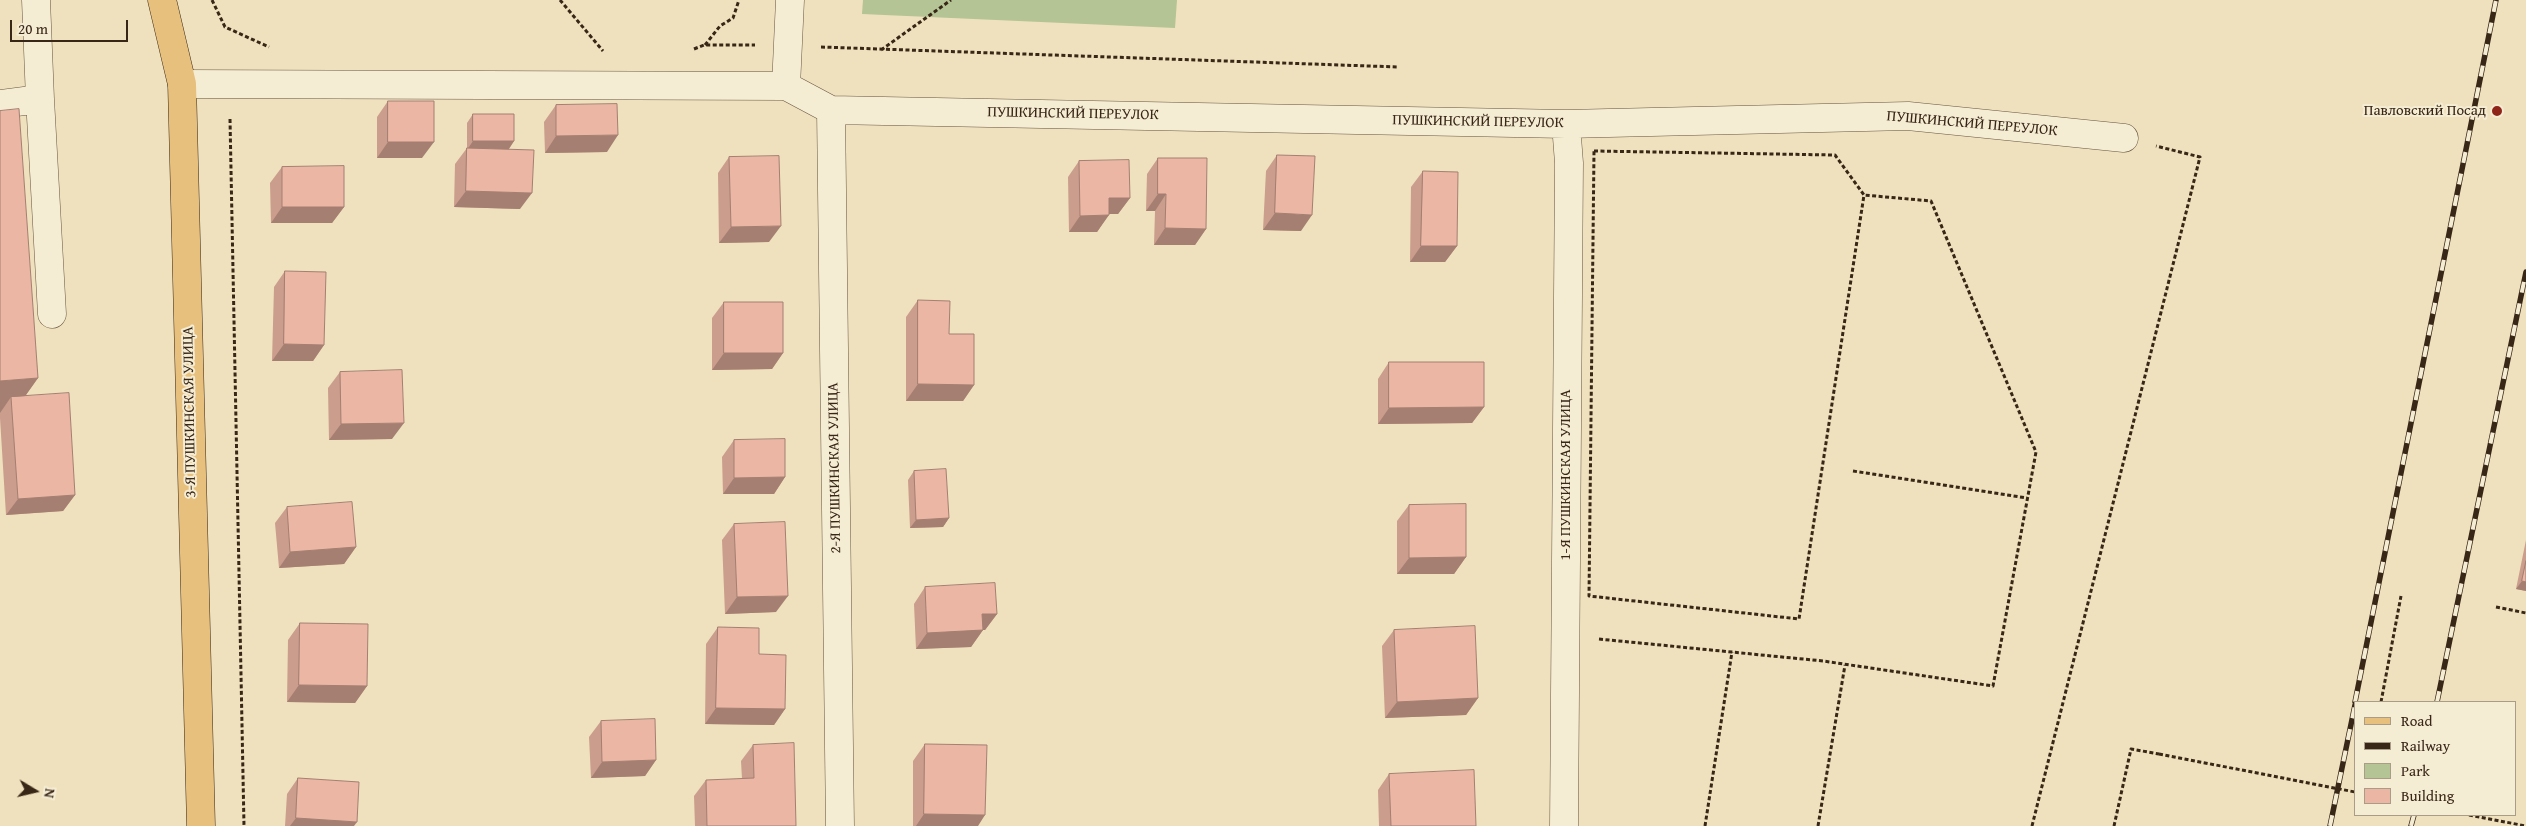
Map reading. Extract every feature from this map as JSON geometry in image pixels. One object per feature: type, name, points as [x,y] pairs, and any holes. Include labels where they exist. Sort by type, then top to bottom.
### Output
[{"type":"main road","name":"3-Я ПУШКИНСКАЯ УЛИЦА","points":[[162,0],[182,84],[201,826]]},
{"type":"street","points":[[36,0],[52,314]]},
{"type":"street","points":[[786,86],[790,0]]},
{"type":"street","points":[[182,84],[786,86],[831,110]]},
{"type":"street","points":[[0,104],[40,99]]},
{"type":"street","name":"ПУШКИНСКИЙ ПЕРЕУЛОК","points":[[831,110],[1566,124],[1908,116],[2124,138]]},
{"type":"street","name":"2-Я ПУШКИНСКАЯ УЛИЦА","points":[[831,110],[840,826]]},
{"type":"street","name":"1-Я ПУШКИНСКАЯ УЛИЦА","points":[[1564,826],[1569,173],[1566,124]]},
{"type":"path","points":[[560,0],[605,54]]},
{"type":"path","points":[[704,45],[720,26],[733,18],[739,0]]},
{"type":"path","points":[[880,50],[951,0]]},
{"type":"path","points":[[230,114],[244,826]]},
{"type":"path","points":[[2032,826],[2200,157],[2124,138]]},
{"type":"path","points":[[1598,639],[1845,665],[1993,686],[2036,452],[1931,201],[1864,195],[1835,155],[1594,151],[1589,596],[1799,620],[1864,195]]},
{"type":"path","points":[[1853,471],[2027,498]]},
{"type":"path","points":[[2381,701],[2401,596]]},
{"type":"path","points":[[2496,607],[2526,613]]},
{"type":"path","points":[[1705,826],[1732,652]]},
{"type":"path","points":[[1818,826],[1845,665]]},
{"type":"path","points":[[2114,826],[2131,749],[2354,792]]},
{"type":"path","points":[[2475,816],[2526,826]]},
{"type":"green space","points":[[863,0],[1177,0],[1175,28],[862,14]]},
{"type":"building","points":[[388,101],[434,101],[434,142],[388,142]]},
{"type":"building","points":[[617,104],[618,135],[556,136],[556,105]]},
{"type":"building","points":[[19,109],[38,378],[0,381],[0,111]]},
{"type":"building","points":[[473,114],[514,114],[514,141],[473,141]]},
{"type":"building","points":[[467,148],[534,150],[532,193],[466,191]]},
{"type":"building","points":[[1277,155],[1315,156],[1312,215],[1275,213]]},
{"type":"building","points":[[779,156],[781,226],[731,227],[729,157]]},
{"type":"building","points":[[1158,158],[1207,158],[1206,229],[1165,228],[1166,194],[1158,194]]},
{"type":"building","points":[[1129,160],[1130,198],[1109,198],[1109,215],[1080,216],[1079,161]]},
{"type":"building","points":[[344,166],[344,207],[282,207],[282,167]]},
{"type":"building","points":[[1423,171],[1458,172],[1457,246],[1421,246]]},
{"type":"building","points":[[285,271],[326,272],[324,345],[284,344]]},
{"type":"building","points":[[918,300],[950,301],[949,334],[974,334],[974,385],[918,384]]},
{"type":"building","points":[[724,302],[783,302],[783,353],[724,353]]},
{"type":"building","points":[[1389,362],[1484,362],[1484,407],[1389,408]]},
{"type":"building","points":[[402,370],[404,423],[341,424],[340,372]]},
{"type":"building","points":[[69,393],[75,495],[18,499],[11,397]]},
{"type":"building","points":[[785,439],[785,477],[734,478],[734,440]]},
{"type":"building","points":[[946,469],[949,518],[916,520],[914,471]]},
{"type":"building","points":[[352,502],[356,547],[290,552],[287,507]]},
{"type":"building","points":[[1466,504],[1466,557],[1409,558],[1409,505]]},
{"type":"building","points":[[785,522],[788,596],[737,597],[734,524]]},
{"type":"building","points":[[2526,561],[2526,582],[2522,581]]},
{"type":"building","points":[[995,583],[997,614],[982,614],[983,630],[927,633],[925,587]]},
{"type":"building","points":[[300,623],[368,624],[367,686],[299,685]]},
{"type":"building","points":[[1475,626],[1478,698],[1397,702],[1394,630]]},
{"type":"building","points":[[718,627],[759,628],[759,654],[786,655],[785,709],[716,708]]},
{"type":"building","points":[[655,719],[656,760],[602,762],[601,721]]},
{"type":"building","points":[[794,743],[796,826],[707,826],[706,780],[754,778],[753,745]]},
{"type":"building","points":[[925,744],[987,745],[985,815],[924,814]]},
{"type":"building","points":[[1474,770],[1476,826],[1391,826],[1389,774]]},
{"type":"building","points":[[298,778],[359,782],[357,822],[296,818]]},
{"type":"railway","points":[[2355,701],[2496,0]]},
{"type":"railway","points":[[2437,701],[2526,272]]},
{"type":"railway","points":[[2330,826],[2354,710]]},
{"type":"railway","points":[[2411,826],[2414,816]]},
{"type":"place","name":"Павловский Посад","points":[[2497,111]]}]
